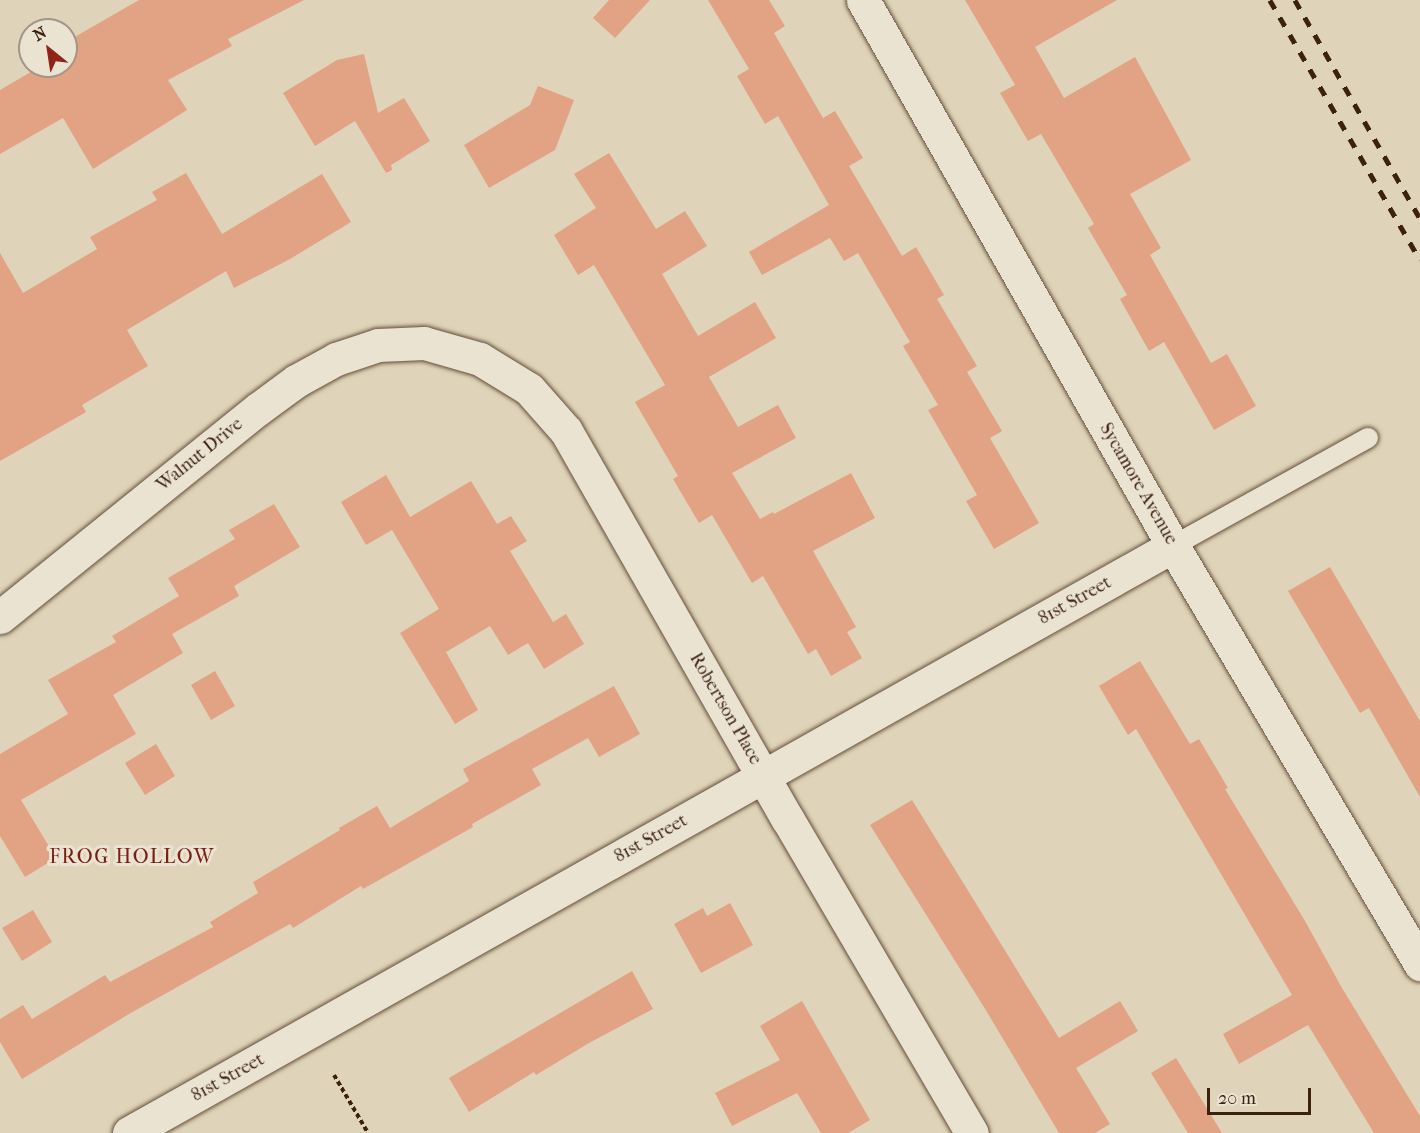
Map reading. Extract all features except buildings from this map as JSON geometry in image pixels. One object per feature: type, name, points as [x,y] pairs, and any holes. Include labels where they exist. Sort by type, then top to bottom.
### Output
[{"type":"street","name":"Sycamore Avenue","points":[[863,0],[1173,546],[1420,964]]},
{"type":"street","name":"Walnut Drive","points":[[0,617],[296,381],[336,359],[378,345],[424,343]]},
{"type":"street","name":"Robertson Place","points":[[424,343],[480,359],[529,389],[566,431],[763,776],[972,1133]]},
{"type":"street","name":"81st Street","points":[[129,1133],[1173,546]]},
{"type":"lane","points":[[1173,546],[1368,438]]},
{"type":"path","points":[[334,1075],[368,1133]]},
{"type":"railway","points":[[1270,0],[1420,260]]},
{"type":"railway","points":[[1295,0],[1420,218]]},
{"type":"district","name":"FROG HOLLOW","points":[[132,856]]}]
